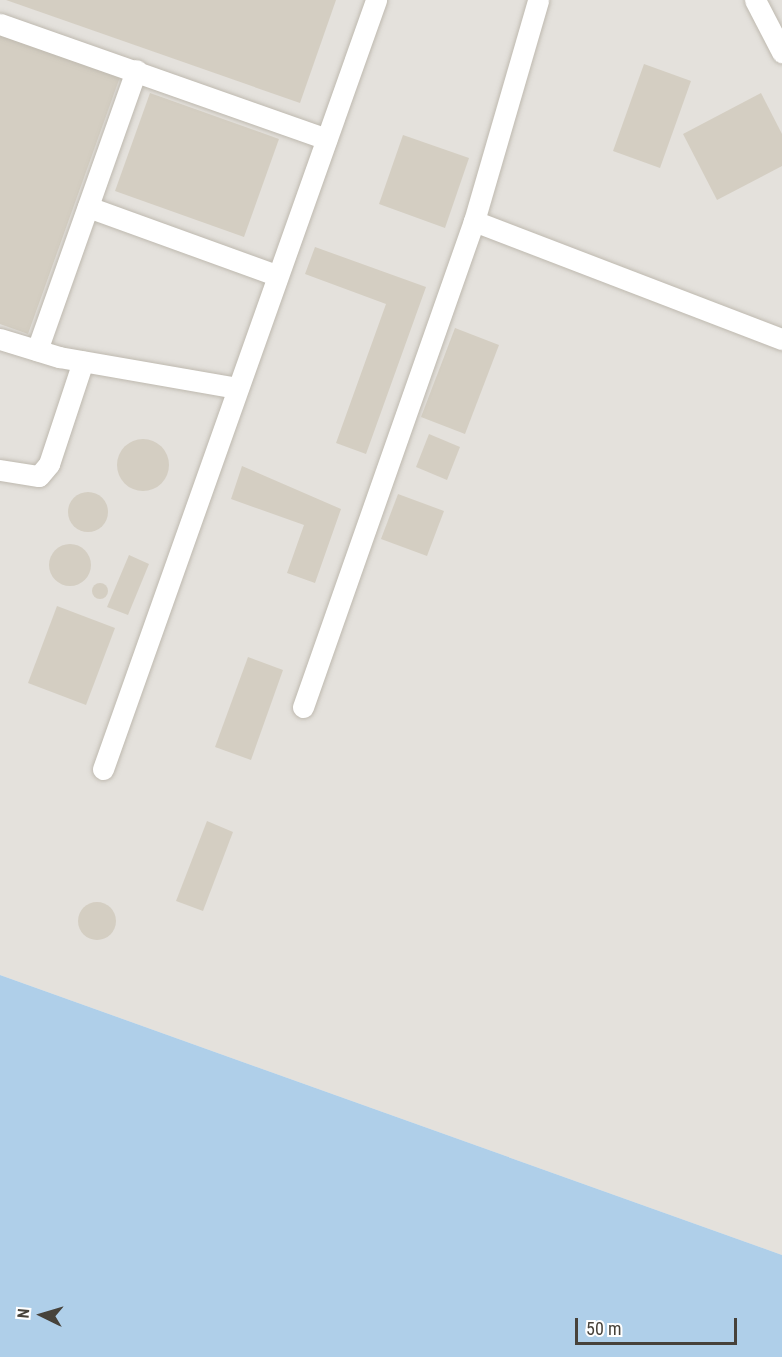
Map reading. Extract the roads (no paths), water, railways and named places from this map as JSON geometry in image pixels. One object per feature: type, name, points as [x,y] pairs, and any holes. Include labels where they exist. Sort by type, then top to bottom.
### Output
[{"type":"lane","points":[[103,770],[276,275],[376,0]]},
{"type":"lane","points":[[303,706],[474,221],[538,0]]},
{"type":"lane","points":[[755,0],[782,52]]},
{"type":"lane","points":[[0,24],[136,70],[326,139]]},
{"type":"lane","points":[[37,350],[136,70]]},
{"type":"lane","points":[[88,207],[276,275]]},
{"type":"lane","points":[[474,221],[782,339]]},
{"type":"lane","points":[[0,339],[83,361],[236,388]]},
{"type":"lane","points":[[0,470],[39,476],[49,464],[83,361]]},
{"type":"water","points":[[0,975],[782,1255],[782,1357],[0,1357]]}]
